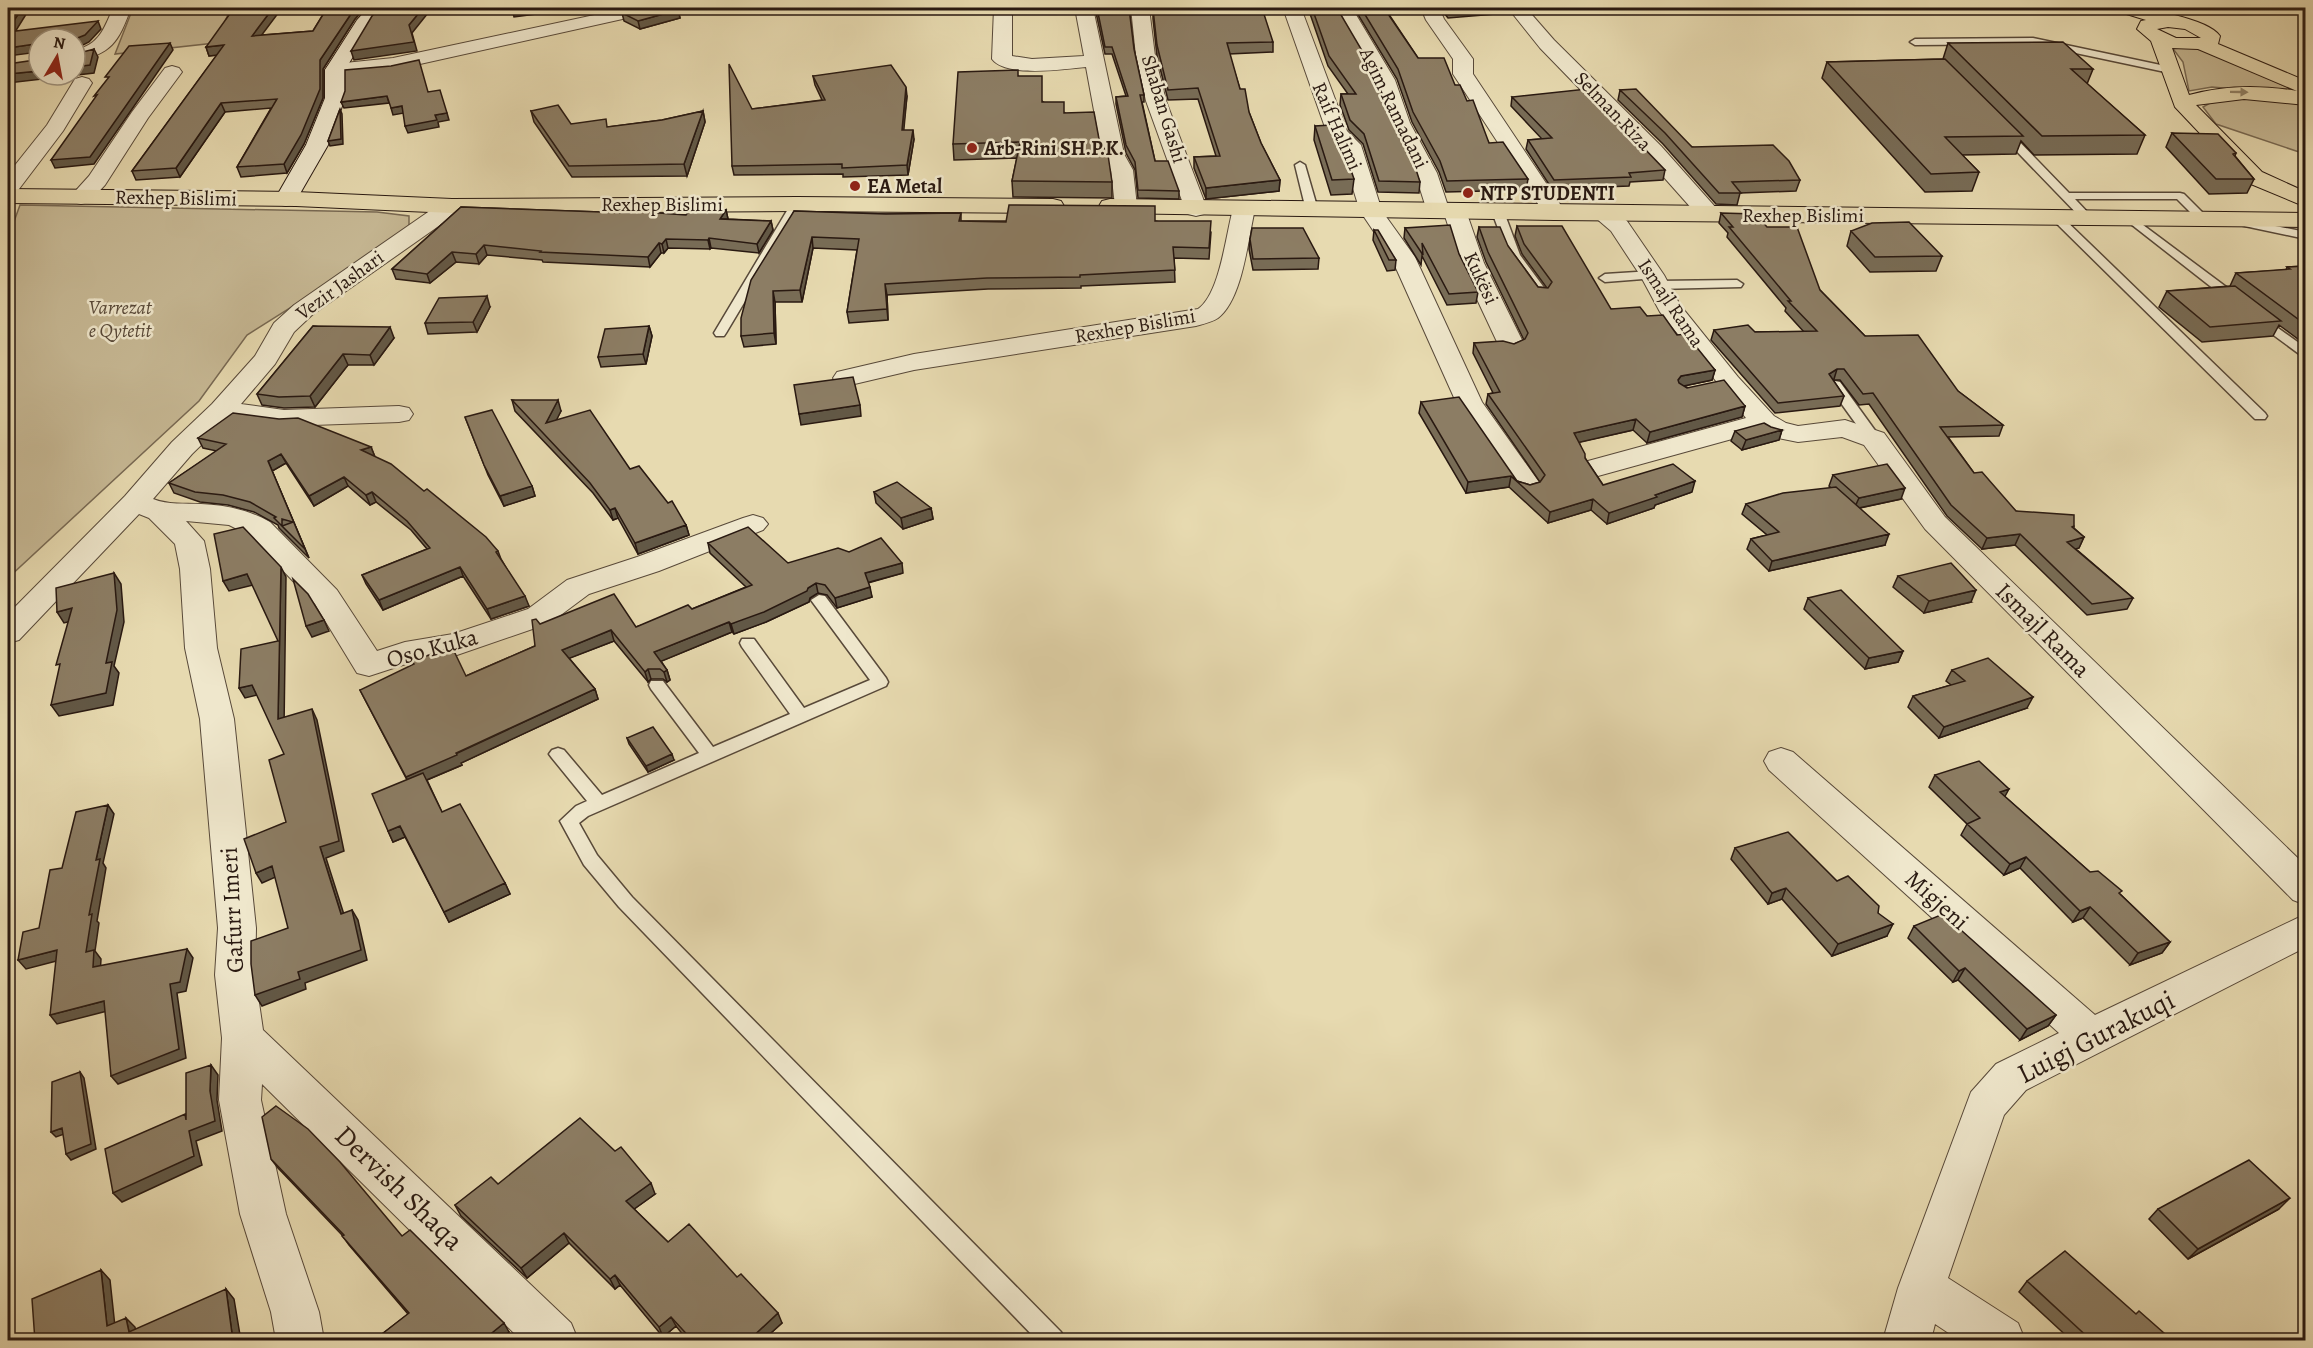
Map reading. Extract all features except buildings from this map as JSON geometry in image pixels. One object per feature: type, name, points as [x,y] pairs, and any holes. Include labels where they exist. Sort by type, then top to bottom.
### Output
[{"type":"main road","points":[[2110,8],[2190,44],[2207,40],[2283,60]]},
{"type":"main road","points":[[2126,8],[2158,30],[2182,103],[2254,177],[2306,200]]},
{"type":"main road","points":[[2207,40],[2306,88]]},
{"type":"main road","points":[[2182,103],[2202,96],[2232,92],[2262,93],[2306,99]]},
{"type":"main road","points":[[2213,219],[2251,211],[2260,202],[2254,177]]},
{"type":"main road","name":"Rexhep Bislimi","points":[[8,196],[286,199],[452,206],[797,204],[1126,206],[1196,209],[2306,220]]},
{"type":"street","points":[[87,53],[101,49],[109,41],[122,8]]},
{"type":"street","points":[[286,199],[316,145],[335,98],[335,70],[366,20],[377,8]]},
{"type":"street","points":[[1003,8],[1002,58],[1006,62],[1022,64],[1094,61]]},
{"type":"street","points":[[1084,8],[1113,153],[1122,170],[1126,206]]},
{"type":"street","name":"Shaban Gashi","points":[[1140,8],[1147,63],[1155,94],[1171,146],[1196,209]]},
{"type":"street","name":"Raif Halimi","points":[[1292,8],[1337,134],[1350,145],[1371,211]]},
{"type":"street","name":"Agim Ramadani","points":[[1343,8],[1385,80],[1401,123],[1447,211]]},
{"type":"street","points":[[1430,8],[1435,20],[1463,59],[1462,74],[1555,213]]},
{"type":"street","name":"Selman Riza","points":[[1517,8],[1547,44],[1653,151],[1709,214]]},
{"type":"street","points":[[335,70],[393,64],[636,11]]},
{"type":"street","name":"Rexhep Bislimi","points":[[81,197],[97,180],[139,116],[172,72]]},
{"type":"street","points":[[8,188],[56,127],[80,87]]},
{"type":"street","name":"Vezir Jashari","points":[[8,632],[147,507],[182,448],[222,410],[266,359],[283,328],[303,310],[452,206]]},
{"type":"street","name":"Rexhep Bislimi","points":[[846,378],[914,362],[1196,318],[1210,312],[1223,292],[1244,208]]},
{"type":"street","points":[[1371,211],[1403,256],[1469,402],[1527,485]]},
{"type":"street","name":"Kukësi","points":[[1447,211],[1511,344]]},
{"type":"street","name":"Ismajl Rama","points":[[1601,213],[1619,226],[1669,307],[1723,384],[1764,422],[1778,430],[1798,434],[1845,428],[1874,440],[1935,523],[2306,890]]},
{"type":"street","points":[[222,410],[284,418],[399,414]]},
{"type":"street","points":[[1598,467],[1764,422]]},
{"type":"street","name":"Oso Kuka","points":[[147,507],[220,513],[262,527],[269,538],[326,597],[369,665],[405,653],[457,644],[539,615],[578,587],[648,564],[753,524]]},
{"type":"street","name":"Gafurr Imeri","points":[[147,507],[189,541],[195,569],[201,648],[217,719],[237,928],[235,975],[243,1038],[240,1100],[263,1214],[295,1312],[300,1341]]},
{"type":"street","name":"Migjeni","points":[[1781,761],[2092,1038]]},
{"type":"street","name":"Luigj Gurakuqi","points":[[1907,1341],[1921,1288],[1986,1106],[2011,1077],[2305,930]]},
{"type":"street","name":"Dervish Shaqa","points":[[243,1038],[554,1341]]},
{"type":"street","points":[[1921,1288],[2001,1341]]},
{"type":"lane","points":[[1923,51],[1915,42],[2033,42],[2170,70]]},
{"type":"lane","points":[[1999,128],[2087,218]]},
{"type":"lane","points":[[1300,165],[1311,210]]},
{"type":"lane","points":[[2066,196],[2180,196],[2213,219],[2306,236]]},
{"type":"lane","points":[[720,333],[797,204]]},
{"type":"lane","points":[[1498,212],[1514,255],[1542,293]]},
{"type":"lane","points":[[2055,216],[2260,416]]},
{"type":"lane","points":[[2131,219],[2306,355]]},
{"type":"lane","points":[[1605,278],[1737,284]]},
{"type":"lane","points":[[1835,385],[1874,440]]},
{"type":"lane","points":[[819,600],[880,682],[600,804],[568,821],[573,834],[610,883],[851,1135],[1053,1341]]},
{"type":"lane","points":[[748,643],[801,716]]},
{"type":"lane","points":[[657,685],[710,755]]},
{"type":"lane","points":[[558,754],[600,804]]},
{"type":"green space","points":[[133,8],[231,8],[215,43],[115,54]]},
{"type":"green space","points":[[2162,34],[2180,39],[2305,95],[2212,87],[2189,91],[2183,62]]},
{"type":"green space","points":[[2254,98],[2305,104],[2305,154],[2216,124],[2203,107],[2217,99]]},
{"type":"green space","name":"Varrezat e Qytetit","points":[[20,205],[377,212],[409,216],[409,226],[325,286],[247,335],[199,401],[8,578],[8,238]]},
{"type":"place","name":"Arb-Rini SH.P.K.","points":[[972,148]]},
{"type":"place","name":"EA Metal","points":[[855,186]]},
{"type":"place","name":"NTP STUDENTI","points":[[1468,193]]}]
